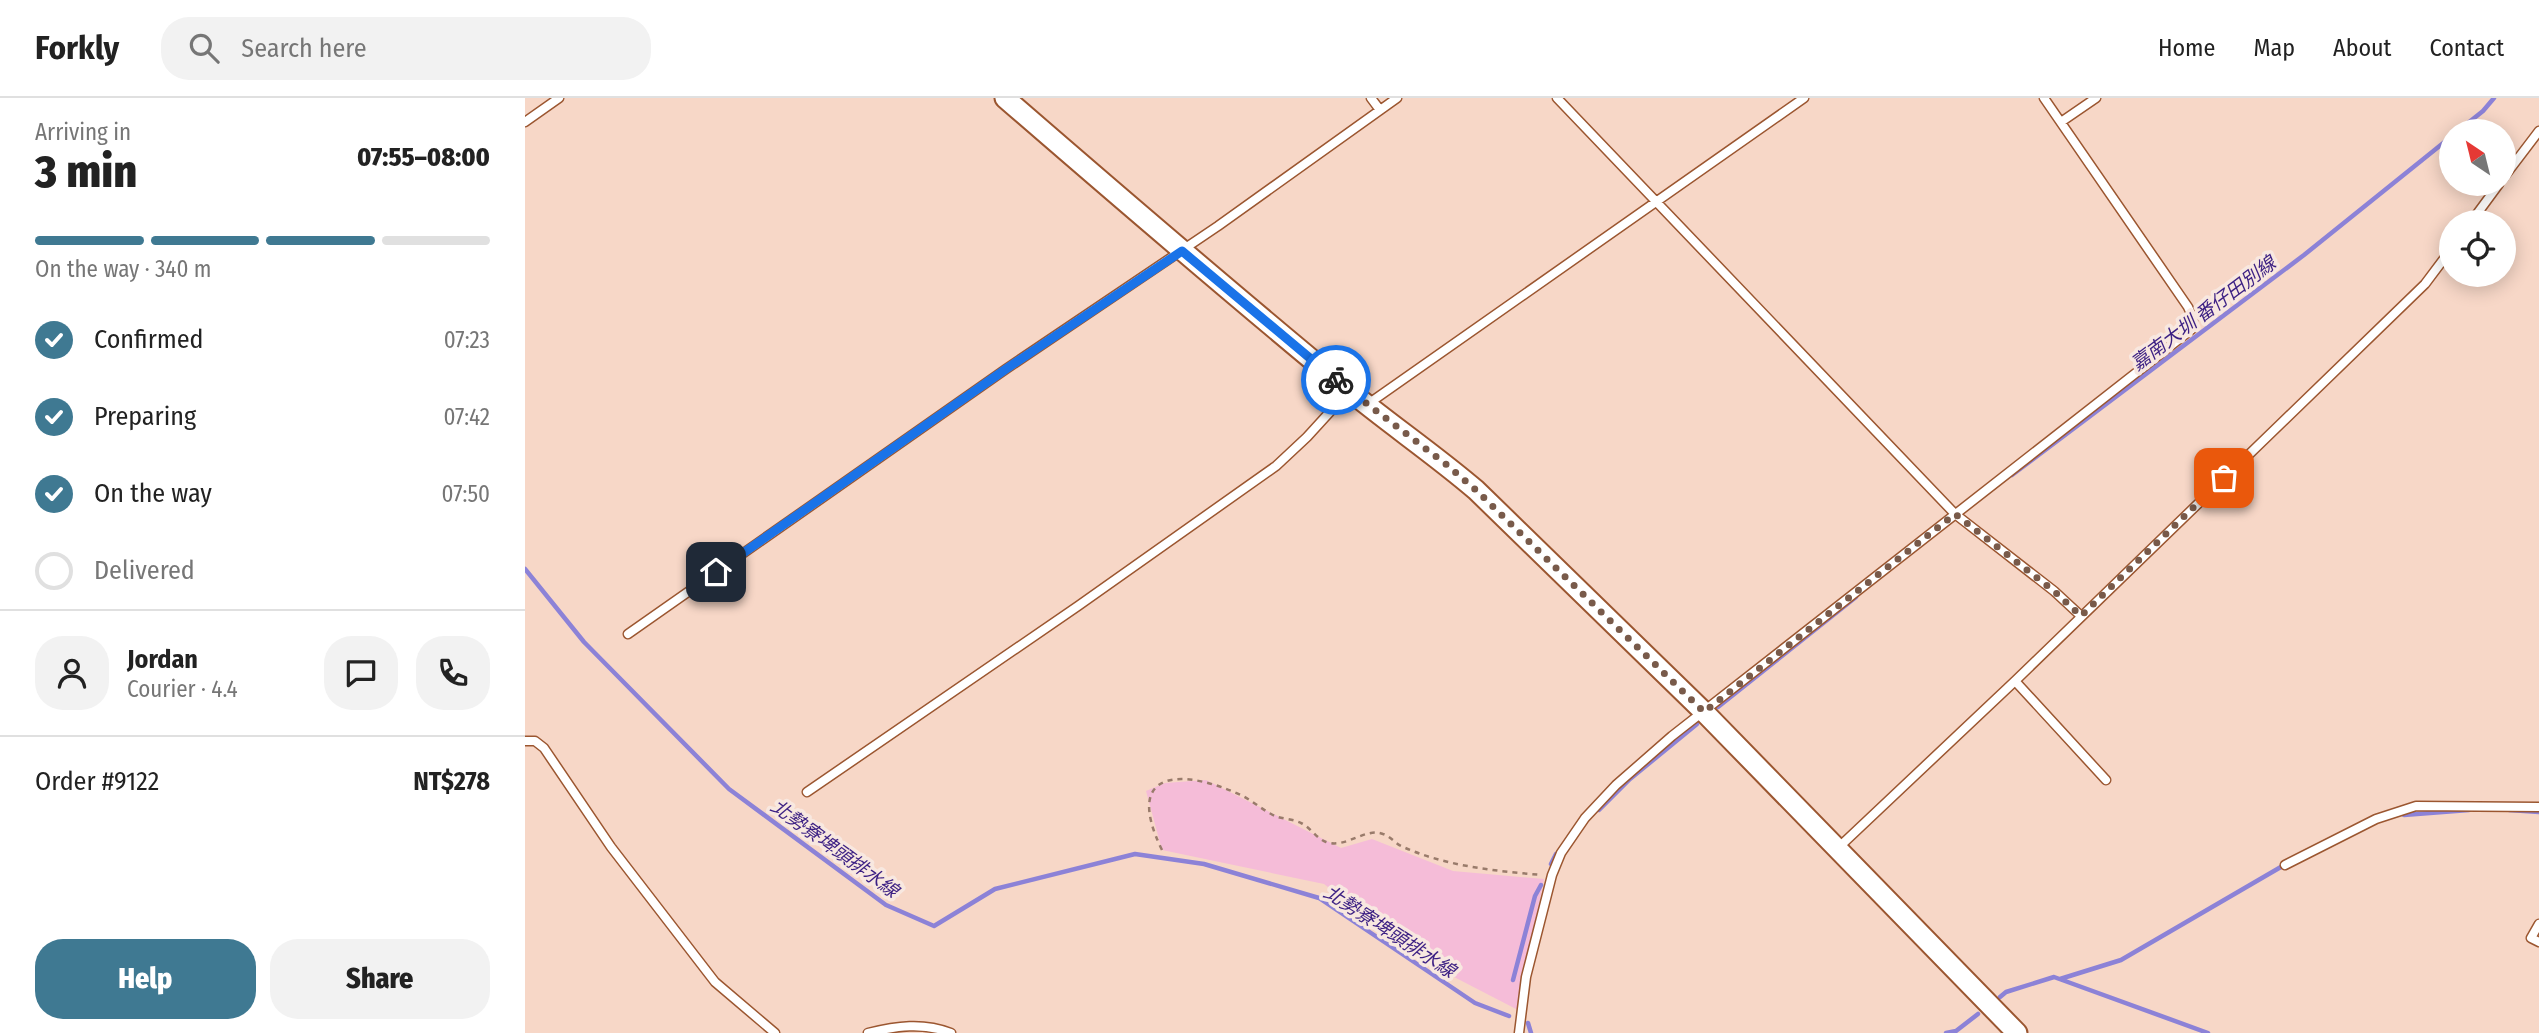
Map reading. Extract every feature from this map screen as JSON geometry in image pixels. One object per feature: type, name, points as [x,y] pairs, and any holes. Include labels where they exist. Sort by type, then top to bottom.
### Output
[{"type":"street","points":[[1005,98],[1349,391],[1476,490],[1704,712],[2017,1033]]},
{"type":"lane","points":[[525,122],[559,98]]},
{"type":"lane","points":[[1371,98],[1380,110]]},
{"type":"lane","points":[[628,634],[1006,369],[1182,251],[1397,98]]},
{"type":"lane","points":[[1557,98],[1955,514],[2054,591],[2081,616]]},
{"type":"lane","points":[[1368,405],[1804,98]]},
{"type":"lane","points":[[1519,1033],[1526,976],[1552,875],[1562,853],[1585,818],[1672,736],[2192,329],[2193,318],[2188,307],[2044,98]]},
{"type":"lane","points":[[2061,122],[2096,98]]},
{"type":"lane","points":[[2517,160],[2539,131]]},
{"type":"lane","points":[[1837,849],[2015,681],[2425,284],[2439,265]]},
{"type":"lane","points":[[807,792],[1276,466],[1349,391]]},
{"type":"lane","points":[[2015,681],[2106,780]]},
{"type":"lane","points":[[525,741],[534,741],[544,748],[611,847],[715,982],[775,1033]]},
{"type":"lane","points":[[2285,865],[2376,820],[2416,806],[2539,807]]},
{"type":"lane","points":[[2539,924],[2531,938],[2539,942]]},
{"type":"lane","points":[[868,1033],[910,1026],[935,1028],[951,1033]]},
{"type":"path","points":[[1162,850],[1150,813],[1151,792],[1157,784],[1167,779],[1199,782],[1226,789],[1245,797],[1275,816],[1302,823],[1326,842],[1349,842],[1370,834],[1383,834],[1400,846],[1452,862],[1505,872],[1552,875]]},
{"type":"shaded area","points":[[1206,780],[1341,848],[1372,839],[1453,871],[1544,879],[1518,1010],[1427,963],[1324,884],[1162,850],[1146,791],[1165,783]]},
{"type":"waterway","name":"嘉南大圳 番仔田別線","points":[[2473,119],[2494,98]]},
{"type":"waterway","name":"嘉南大圳 番仔田別線","points":[[2012,475],[2304,255],[2439,146]]},
{"type":"waterway","name":"北勢寮埤頭排水線","points":[[525,569],[584,642],[729,789],[886,905],[934,926],[995,889],[1135,854],[1204,864],[1319,898],[1475,1003],[1509,1016]]},
{"type":"waterway","name":"嘉南大圳 番仔田別線","points":[[1718,707],[1856,597]]},
{"type":"waterway","name":"嘉南大圳 番仔田別線","points":[[1599,810],[1630,779],[1697,724]]},
{"type":"waterway","points":[[2404,815],[2469,810]]},
{"type":"waterway","points":[[2509,810],[2539,812]]},
{"type":"waterway","name":"嘉南大圳 番仔田別線","points":[[1551,864],[1556,854]]},
{"type":"waterway","points":[[2060,979],[2121,960],[2286,864]]},
{"type":"waterway","name":"嘉南大圳 番仔田別線","points":[[1513,980],[1535,896],[1541,885]]},
{"type":"waterway","points":[[2000,997],[2006,992],[2054,977],[2208,1033]]},
{"type":"waterway","points":[[1946,1033],[1956,1031],[1978,1014]]},
{"type":"waterway","name":"北勢寮埤頭排水線","points":[[1528,1023],[1531,1033]]},
{"type":"way so far","points":[[1336,380],[1476,490],[1704,712],[1955,514],[2054,591],[2081,616],[2224,478]]},
{"type":"route","points":[[716,572],[1006,369],[1182,251],[1336,380]]}]
